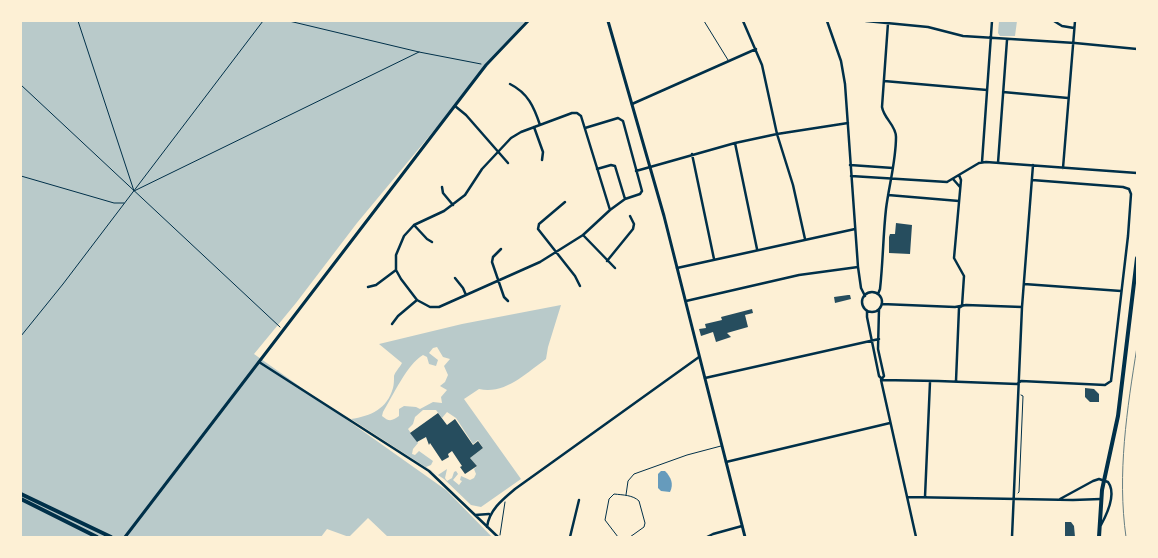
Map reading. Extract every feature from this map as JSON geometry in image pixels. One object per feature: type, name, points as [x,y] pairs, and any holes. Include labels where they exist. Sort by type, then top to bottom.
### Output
[{"type":"main road","points":[[124,537],[486,64],[528,21]]},
{"type":"main road","points":[[608,21],[677,268],[745,537]]},
{"type":"main road","points":[[1099,537],[1101,499],[1118,416],[1137,258]]},
{"type":"main road","points":[[21,494],[111,537]]},
{"type":"main road","points":[[21,499],[97,537]]},
{"type":"street","points":[[743,21],[756,49],[766,82],[777,134],[793,185],[805,239]]},
{"type":"street","points":[[827,21],[841,62],[845,84],[858,267],[860,288],[865,296]]},
{"type":"street","points":[[866,21],[928,27],[963,36],[1137,49]]},
{"type":"street","points":[[982,162],[992,21]]},
{"type":"street","points":[[1054,21],[1062,26],[1074,28]]},
{"type":"street","points":[[1063,168],[1074,21]]},
{"type":"street","points":[[878,294],[896,137],[895,130],[883,113],[888,23]]},
{"type":"street","points":[[998,163],[1007,39]]},
{"type":"street","points":[[632,104],[756,49]]},
{"type":"street","points":[[884,82],[986,90]]},
{"type":"street","points":[[510,84],[521,89],[531,102],[540,125]]},
{"type":"street","points":[[1003,92],[1068,98]]},
{"type":"street","points":[[455,106],[466,115],[508,163]]},
{"type":"street","points":[[585,128],[618,118],[623,121],[642,192],[640,194],[625,199],[583,234],[540,262],[439,307],[430,307],[417,300],[405,286],[396,270],[396,255],[400,242],[409,229],[453,205],[464,195],[482,169],[512,138],[521,132],[574,113],[581,116],[610,210]]},
{"type":"street","points":[[636,171],[735,143],[777,134],[848,123]]},
{"type":"street","points":[[534,127],[543,152],[542,160]]},
{"type":"street","points":[[735,143],[758,249]]},
{"type":"street","points":[[692,154],[714,259]]},
{"type":"street","points":[[851,176],[947,182],[982,162],[1137,173]]},
{"type":"street","points":[[597,169],[611,165],[615,166],[625,199]]},
{"type":"street","points":[[850,165],[893,168]]},
{"type":"street","points":[[1012,537],[1022,307],[1033,165]]},
{"type":"street","points":[[956,382],[959,308],[962,306],[964,276],[954,258],[962,180],[960,175]]},
{"type":"street","points":[[953,179],[960,187]]},
{"type":"street","points":[[881,379],[930,382],[1017,384],[1021,382],[1105,385],[1111,381],[1131,194],[1129,189],[1123,187],[1032,180]]},
{"type":"street","points":[[442,187],[443,193],[453,205]]},
{"type":"street","points":[[888,195],[959,201]]},
{"type":"street","points":[[565,202],[538,226],[575,276],[580,286]]},
{"type":"street","points":[[607,261],[633,229],[634,224],[630,216]]},
{"type":"street","points":[[414,225],[427,240],[432,242]]},
{"type":"street","points":[[677,268],[855,229]]},
{"type":"street","points":[[583,234],[615,268]]},
{"type":"street","points":[[501,249],[492,259],[504,296],[508,301]]},
{"type":"street","points":[[685,302],[798,275],[858,267]]},
{"type":"street","points":[[368,288],[376,285],[396,270]]},
{"type":"street","points":[[456,278],[466,295]]},
{"type":"street","points":[[1024,284],[1121,291]]},
{"type":"street","points":[[878,294],[870,293],[865,296],[863,304],[867,311],[866,316],[879,376],[916,537]]},
{"type":"street","points":[[878,294],[882,304],[879,309],[878,349],[884,376],[881,379]]},
{"type":"street","points":[[392,324],[398,316],[417,300]]},
{"type":"street","points":[[882,304],[1022,307]]},
{"type":"street","points":[[867,311],[873,312],[879,309]]},
{"type":"street","points":[[705,378],[873,343],[879,339]]},
{"type":"street","points":[[487,527],[491,514],[506,496],[699,358]]},
{"type":"street","points":[[259,362],[429,471],[499,537]]},
{"type":"street","points":[[925,497],[930,382]]},
{"type":"street","points":[[726,462],[890,423]]},
{"type":"street","points":[[1059,499],[1093,481],[1104,480],[1110,484],[1111,495],[1107,514],[1100,527]]},
{"type":"street","points":[[907,497],[1101,499]]},
{"type":"street","points":[[570,537],[579,500]]},
{"type":"street","points":[[475,515],[486,516],[491,514]]},
{"type":"street","points":[[707,537],[742,526]]},
{"type":"lane","points":[[704,21],[728,60]]},
{"type":"lane","points":[[626,495],[628,481],[634,474],[687,455],[722,446]]},
{"type":"lane","points":[[618,537],[605,520],[609,500],[614,494],[626,495],[639,501],[645,524],[644,527],[630,537]]},
{"type":"path","points":[[78,21],[134,191]]},
{"type":"path","points":[[21,336],[263,21]]},
{"type":"path","points":[[289,21],[419,52],[486,64]]},
{"type":"path","points":[[134,191],[419,52]]},
{"type":"path","points":[[21,85],[284,331]]},
{"type":"path","points":[[21,176],[114,203],[124,203]]},
{"type":"path","points":[[1018,393],[1023,396],[1018,493]]},
{"type":"path","points":[[499,537],[506,496]]},
{"type":"shaded area","points":[[21,21],[525,21],[357,223],[254,354],[446,490],[492,537],[388,537],[368,518],[349,537],[327,529],[321,537],[21,537]]},
{"type":"shaded area","points":[[999,21],[1017,21],[1015,36],[1000,36],[998,33]]},
{"type":"shaded area","points":[[561,305],[546,359],[506,386],[489,390],[479,389],[464,399],[521,479],[481,507],[471,505],[444,479],[351,419],[365,416],[377,410],[387,401],[393,388],[395,374],[402,363],[379,344],[462,324]],"holes":[[[437,347],[443,357],[450,359],[444,366],[448,375],[445,382],[440,386],[447,390],[441,397],[442,403],[433,402],[420,409],[404,406],[399,409],[399,416],[397,418],[392,420],[384,418],[382,416],[383,412],[411,365],[423,355],[427,357],[429,364],[436,366],[438,360],[429,353],[433,348]],[[423,410],[436,410],[442,418],[447,412],[456,418],[473,444],[478,440],[483,448],[470,458],[477,466],[474,469],[476,474],[474,478],[470,480],[461,476],[460,480],[462,481],[459,485],[453,480],[458,474],[456,471],[452,478],[447,481],[445,478],[447,469],[438,475],[426,467],[431,465],[433,461],[419,451],[415,455],[412,454],[413,449],[418,443],[408,429],[413,424],[415,417]]]},
{"type":"water","points":[[661,471],[665,471],[670,478],[672,486],[670,492],[661,491],[658,488],[658,474]]},
{"type":"building","points":[[896,223],[912,225],[910,254],[889,253],[889,237],[890,234],[895,234]]},
{"type":"building","points":[[850,295],[851,299],[835,303],[834,297]]},
{"type":"building","points":[[752,309],[753,313],[745,315],[748,327],[727,333],[731,337],[716,342],[713,332],[701,336],[699,329],[706,328],[705,324],[722,320],[721,317]]},
{"type":"building","points":[[1085,388],[1094,389],[1099,394],[1099,402],[1090,402],[1085,397]]},
{"type":"building","points":[[438,413],[447,425],[455,419],[473,445],[478,441],[483,448],[470,458],[477,466],[465,474],[452,451],[448,454],[449,457],[442,461],[430,443],[429,445],[426,437],[417,442],[410,433]]},
{"type":"building","points":[[1065,522],[1071,522],[1074,526],[1075,537],[1065,537]]},
{"type":"railway","points":[[1126,537],[1123,513],[1124,442],[1137,347]]}]
